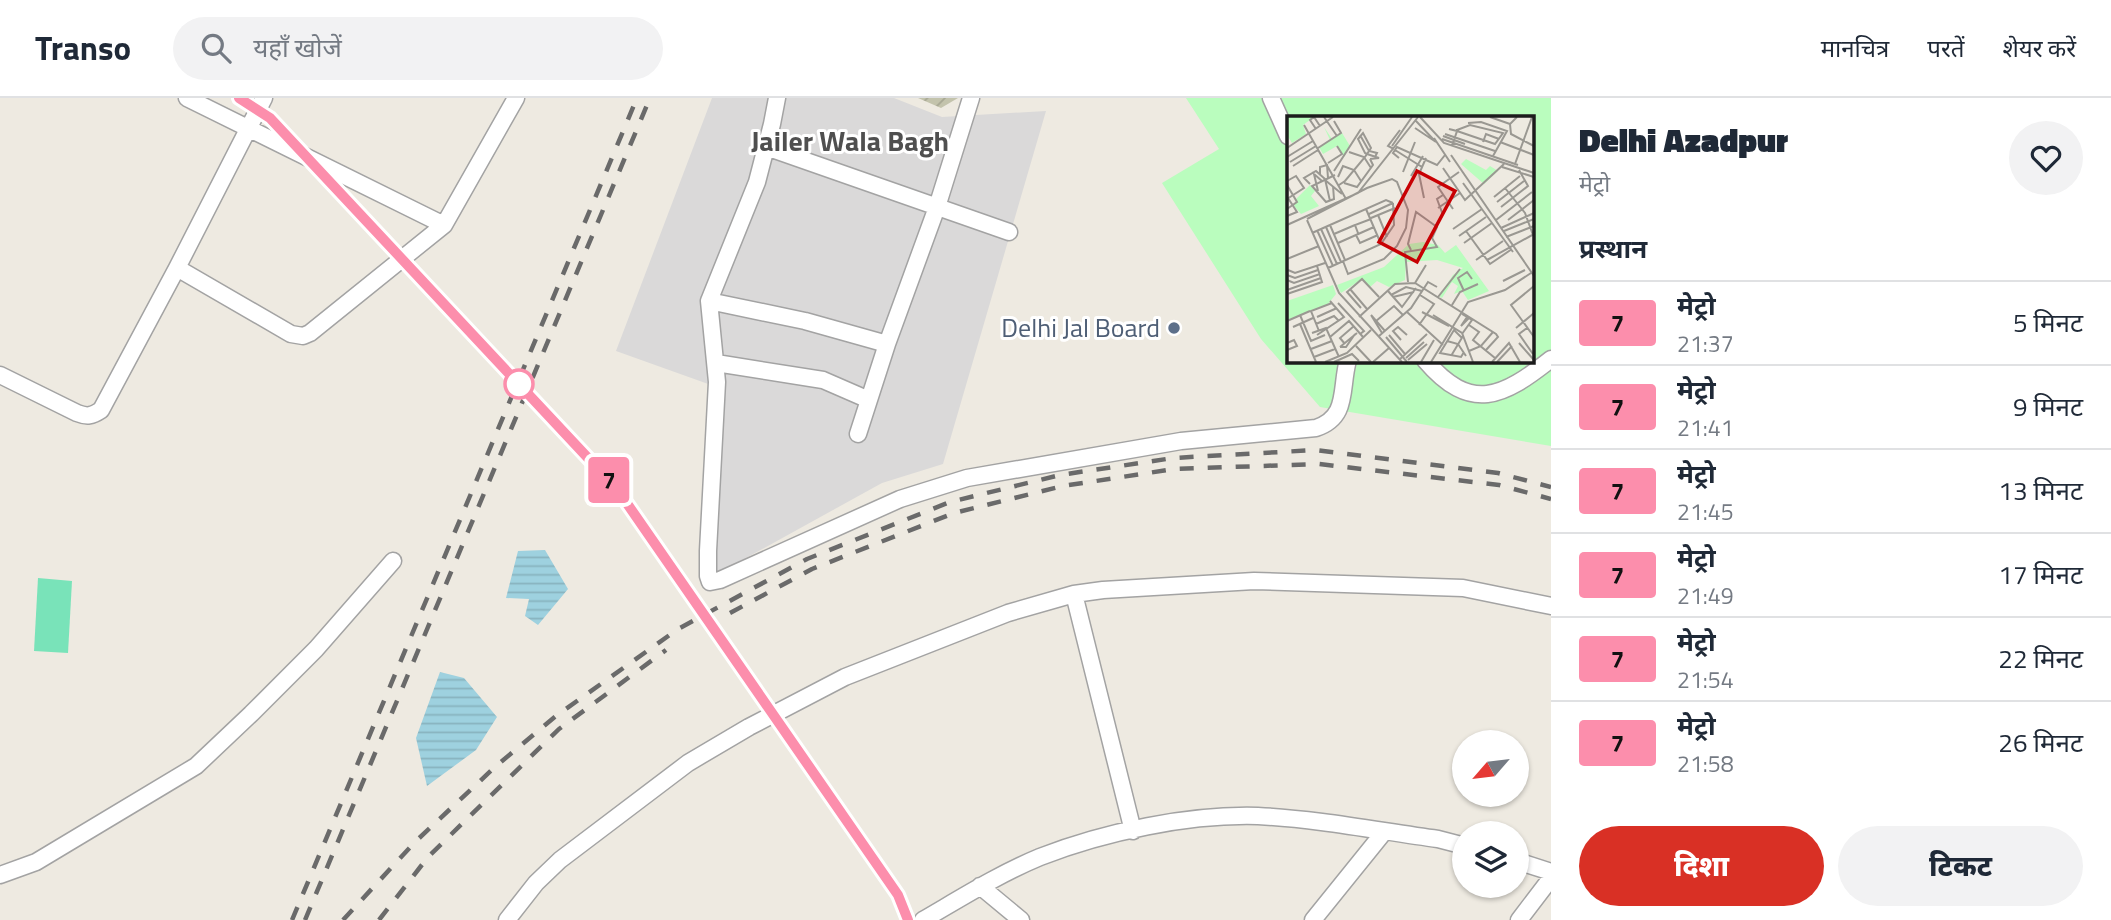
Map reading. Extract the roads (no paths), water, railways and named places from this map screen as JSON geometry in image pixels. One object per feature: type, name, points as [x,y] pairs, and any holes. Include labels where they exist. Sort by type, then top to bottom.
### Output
[{"type":"street","points":[[187,98],[444,225]]},
{"type":"street","points":[[0,375],[77,413],[93,416],[101,410],[264,98]]},
{"type":"street","points":[[177,268],[291,334],[303,336],[444,225],[516,98]]},
{"type":"street","points":[[777,98],[757,182],[709,301],[716,363],[708,576],[712,583],[900,499],[967,478],[1181,441],[1326,425],[1340,410],[1348,362]]},
{"type":"street","points":[[858,433],[937,207],[971,98]]},
{"type":"street","points":[[1271,98],[1287,132]]},
{"type":"street","points":[[766,148],[1009,232]]},
{"type":"street","points":[[709,301],[805,321],[887,344]]},
{"type":"street","points":[[1427,362],[1451,386],[1470,393],[1492,395],[1526,379],[1551,359]]},
{"type":"street","points":[[716,363],[823,380],[869,400]]},
{"type":"street","points":[[0,876],[36,862],[196,766],[316,649],[393,561]]},
{"type":"street","points":[[507,920],[536,883],[560,859],[688,763],[749,727],[845,677],[1009,612],[1074,594],[1103,590],[1254,581],[1463,588],[1551,606]]},
{"type":"street","points":[[1074,594],[1133,831]]},
{"type":"street","points":[[923,920],[980,886],[1040,858],[1088,841],[1181,822],[1258,816],[1452,844]]},
{"type":"street","points":[[1313,920],[1384,832]]},
{"type":"street","points":[[1529,865],[1551,872]]},
{"type":"street","points":[[1519,920],[1551,878]]},
{"type":"street","points":[[980,886],[1021,920]]},
{"type":"water","points":[[545,550],[568,589],[538,625],[525,616],[529,599],[506,598],[518,551]]},
{"type":"water","points":[[440,672],[464,678],[497,717],[476,750],[427,786],[416,738]]},
{"type":"railway","points":[[292,920],[637,98]]},
{"type":"railway","points":[[305,920],[650,98]]},
{"type":"railway","points":[[343,920],[415,842],[496,766],[556,716],[678,629],[807,559],[950,502],[1060,475],[1173,458],[1316,450],[1498,473],[1551,487]]},
{"type":"railway","points":[[730,613],[812,569],[954,513],[1063,486],[1174,469],[1319,464],[1499,485],[1551,499]]},
{"type":"railway","points":[[379,920],[428,857],[559,729],[666,650]]},
{"type":"metro line","name":"7","points":[[239,98],[270,118],[617,489],[898,895],[908,920]]},
{"type":"place","name":"Delhi Jal Board","points":[[1174,328]]},
{"type":"district","name":"Jailer Wala Bagh","points":[[850,141]]}]
